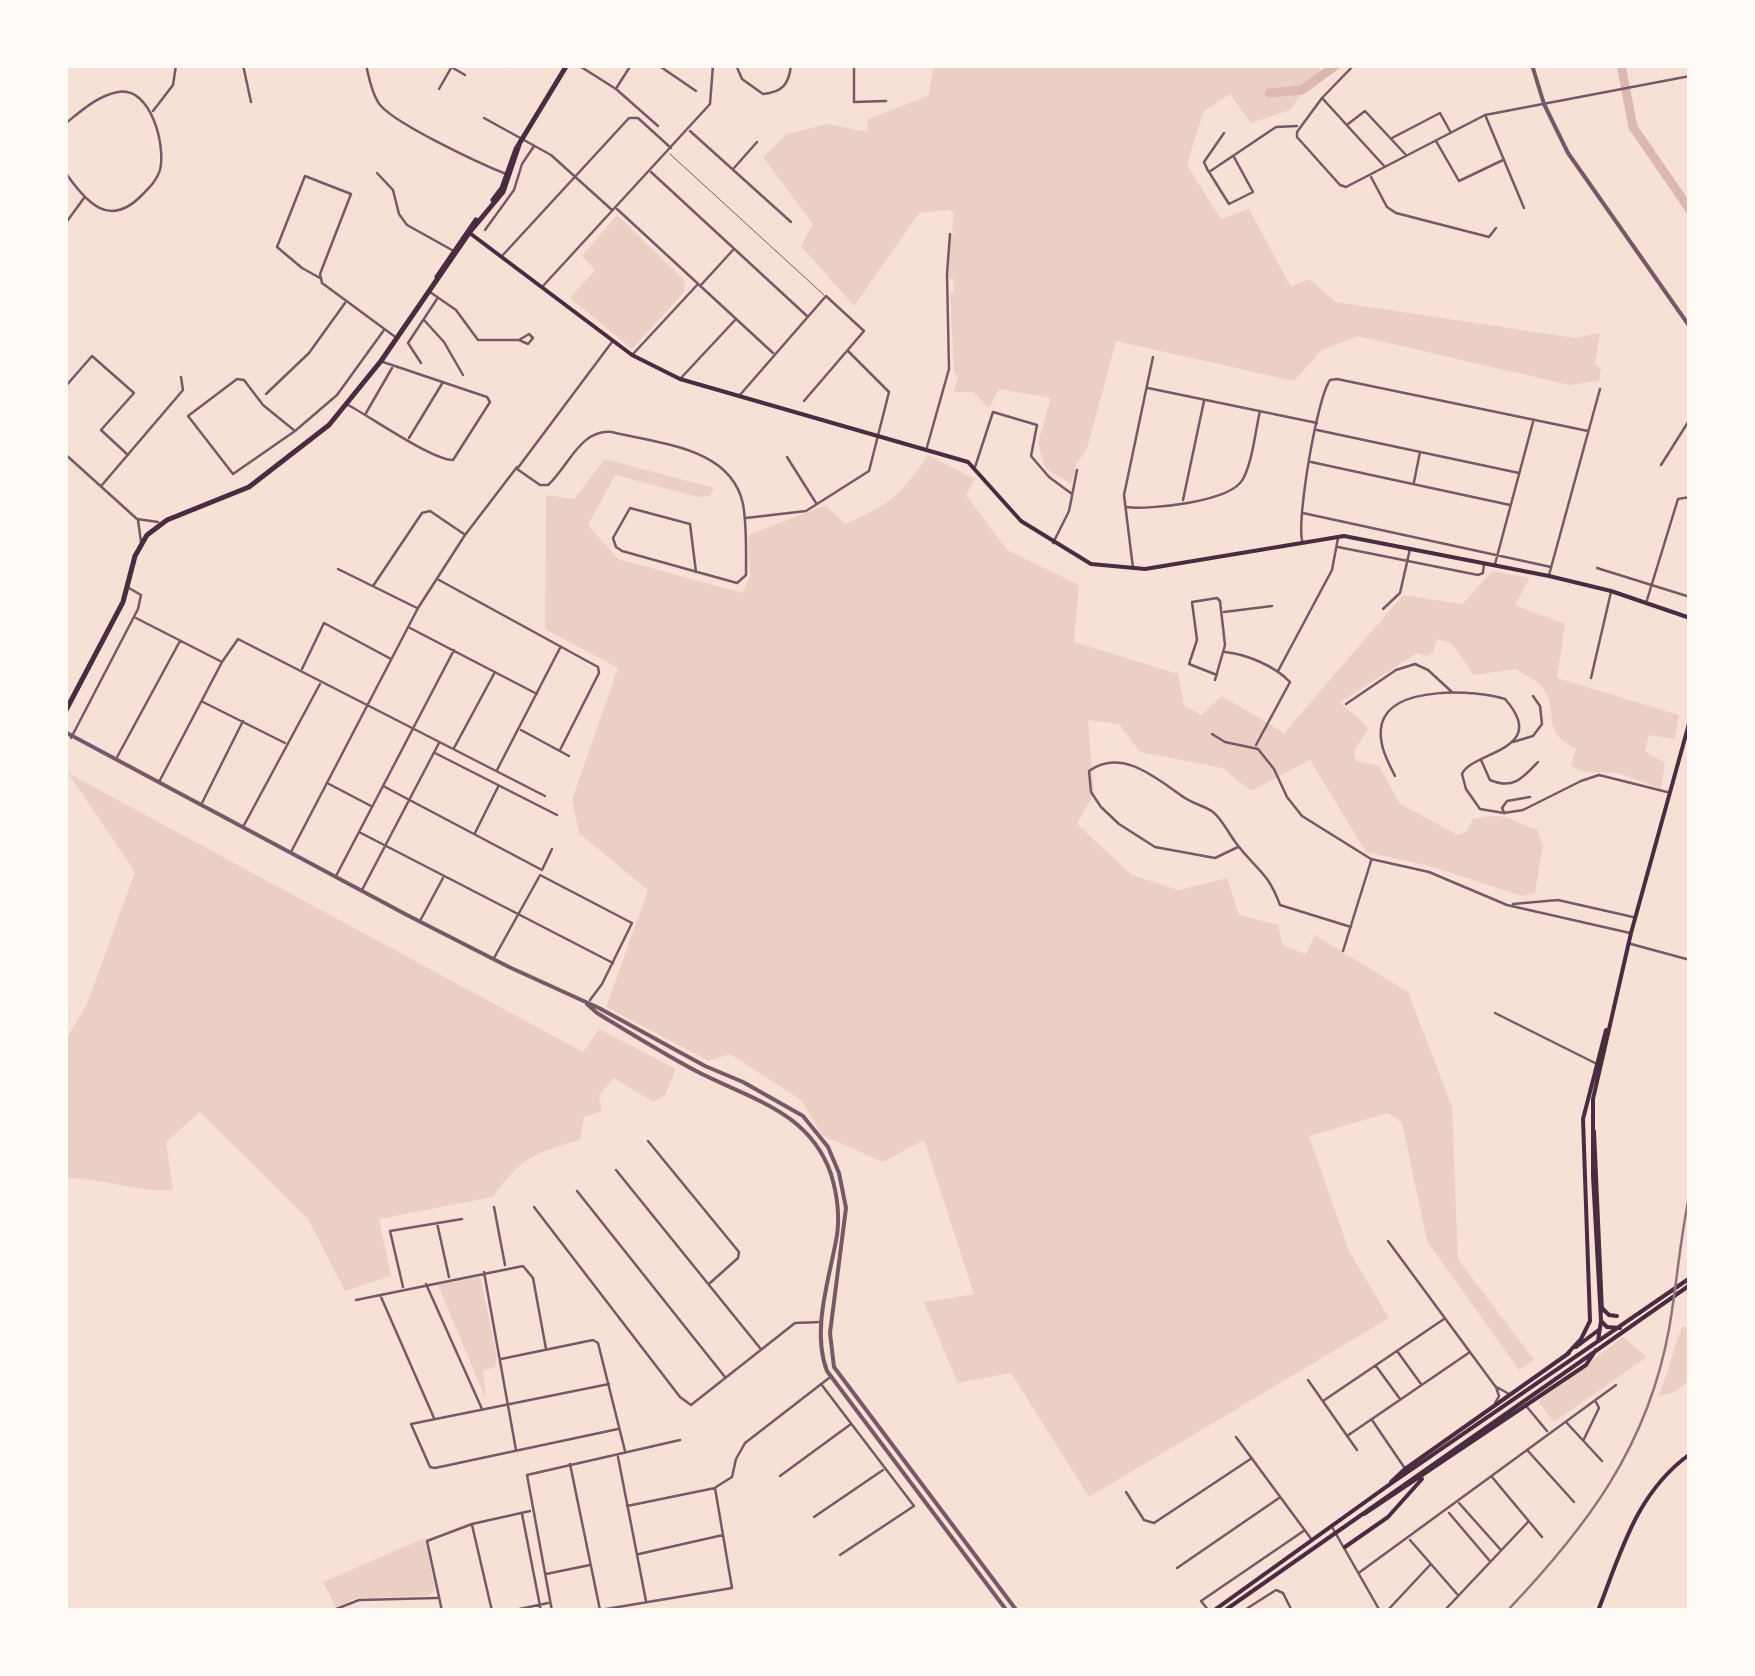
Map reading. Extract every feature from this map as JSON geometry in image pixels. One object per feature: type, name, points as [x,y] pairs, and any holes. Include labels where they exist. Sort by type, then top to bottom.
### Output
[{"type":"main road","points":[[65,712],[130,588],[141,542],[161,523],[249,487],[329,425],[381,361],[490,203],[521,140],[567,65]]},
{"type":"main road","points":[[436,280],[453,250],[507,183],[521,140]]},
{"type":"main road","points":[[507,183],[507,175],[513,169]]},
{"type":"main road","points":[[468,232],[632,355],[680,380],[958,457],[975,467],[1021,522],[1092,564],[1158,568],[1338,536],[1549,576],[1690,618]]},
{"type":"main road","points":[[1566,1354],[1590,1322],[1583,1119],[1690,720]]},
{"type":"main road","points":[[1612,1008],[1593,1099],[1592,1176],[1601,1321],[1607,1328],[1620,1328]]},
{"type":"main road","points":[[1355,1518],[1374,1510],[1590,1362],[1596,1349],[1602,1308],[1593,1125]]},
{"type":"main road","points":[[1224,1611],[1439,1455],[1690,1281]]},
{"type":"main road","points":[[1211,1611],[1390,1484],[1664,1303],[1690,1281]]},
{"type":"main road","points":[[1602,1308],[1608,1316],[1617,1316]]},
{"type":"main road","points":[[1590,1322],[1600,1329]]},
{"type":"main road","points":[[1390,1484],[1405,1468],[1600,1329]]},
{"type":"main road","points":[[1566,1354],[1589,1343],[1596,1349]]},
{"type":"main road","points":[[1598,1611],[1641,1505],[1662,1478],[1690,1454]]},
{"type":"main road","points":[[1344,1548],[1388,1517],[1429,1472]]},
{"type":"street","points":[[152,112],[173,85],[176,65]]},
{"type":"street","points":[[243,65],[252,102]]},
{"type":"street","points":[[366,65],[378,102],[386,113],[397,116],[438,144],[507,175]]},
{"type":"street","points":[[578,65],[616,88],[658,126]]},
{"type":"street","points":[[616,88],[632,65]]},
{"type":"street","points":[[658,65],[696,90]]},
{"type":"street","points":[[542,287],[711,102],[713,65]]},
{"type":"street","points":[[736,65],[742,80],[763,94],[784,87],[791,65]]},
{"type":"street","points":[[854,65],[854,102],[886,101]]},
{"type":"street","points":[[1354,65],[1322,98],[1298,129],[1297,137],[1343,187],[1486,116],[1690,76]]},
{"type":"street","points":[[1532,65],[1544,104],[1568,153],[1690,327]]},
{"type":"street","points":[[439,89],[449,66],[466,75]]},
{"type":"street","points":[[65,124],[91,103],[116,92],[134,95],[152,112],[161,164],[154,183],[120,213],[84,198],[65,172]]},
{"type":"street","points":[[1322,98],[1386,168]]},
{"type":"street","points":[[1347,126],[1365,111],[1407,156]]},
{"type":"street","points":[[1391,138],[1440,113],[1451,132]]},
{"type":"street","points":[[501,257],[632,116],[669,150]]},
{"type":"street","points":[[1486,116],[1524,208]]},
{"type":"street","points":[[484,118],[535,144],[574,175],[774,355]]},
{"type":"street","points":[[1209,172],[1276,127],[1298,129]]},
{"type":"street","points":[[689,130],[791,222]]},
{"type":"street","points":[[1224,133],[1204,162],[1226,204],[1252,195],[1234,157]]},
{"type":"street","points":[[1436,140],[1459,181],[1504,160]]},
{"type":"street","points":[[733,169],[757,142]]},
{"type":"street","points":[[485,230],[514,190],[522,164],[535,144]]},
{"type":"street","points":[[650,171],[808,317]]},
{"type":"street","points":[[377,173],[393,190],[399,214],[407,225],[453,250]]},
{"type":"street","points":[[1371,175],[1396,214],[1489,237],[1496,228]]},
{"type":"street","points":[[320,278],[351,194],[305,176],[277,247],[397,338]]},
{"type":"street","points":[[65,224],[84,198]]},
{"type":"street","points":[[927,449],[949,369],[950,234]]},
{"type":"street","points":[[632,355],[734,248]]},
{"type":"street","points":[[428,292],[456,310],[478,340],[519,340]]},
{"type":"street","points":[[738,398],[826,296],[864,331],[804,401]]},
{"type":"street","points":[[421,364],[408,345],[438,298]]},
{"type":"street","points":[[266,394],[309,353],[346,302]]},
{"type":"street","points":[[680,380],[736,319]]},
{"type":"street","points":[[423,320],[444,342],[463,375]]},
{"type":"street","points":[[295,432],[264,405],[244,380],[237,379],[188,416],[233,474],[295,432],[337,396],[384,330]]},
{"type":"street","points":[[290,853],[418,608],[465,535],[612,342]]},
{"type":"street","points":[[745,518],[795,514],[869,472],[889,392],[848,351]]},
{"type":"street","points":[[65,386],[92,356],[134,393],[101,430],[128,454]]},
{"type":"street","points":[[1133,569],[1124,506],[1153,356]]},
{"type":"street","points":[[381,361],[392,368]]},
{"type":"street","points":[[347,404],[450,462],[490,402],[484,395],[397,365],[365,414]]},
{"type":"street","points":[[102,485],[182,390],[181,377]]},
{"type":"street","points":[[1303,541],[1300,513],[1330,380],[1588,431]]},
{"type":"street","points":[[408,439],[443,382]]},
{"type":"street","points":[[1147,388],[1318,423]]},
{"type":"street","points":[[1549,576],[1600,389]]},
{"type":"street","points":[[1183,502],[1204,400]]},
{"type":"street","points":[[1124,506],[1150,508],[1228,494],[1241,483],[1260,411]]},
{"type":"street","points":[[975,467],[993,412],[1036,425],[1032,458],[1072,494]]},
{"type":"street","points":[[1661,465],[1690,419]]},
{"type":"street","points":[[1495,566],[1534,420]]},
{"type":"street","points":[[1317,430],[1520,473]]},
{"type":"street","points":[[517,468],[540,486],[548,486],[586,439],[598,432],[612,432],[715,460],[736,484],[745,518],[746,575],[742,582],[696,572],[616,547],[613,538],[627,510],[634,508],[690,524],[696,572]]},
{"type":"street","points":[[1414,484],[1420,452]]},
{"type":"street","points":[[65,454],[137,519],[161,523]]},
{"type":"street","points":[[786,457],[817,504]]},
{"type":"street","points":[[1310,462],[1510,505]]},
{"type":"street","points":[[1053,543],[1066,521],[1076,470]]},
{"type":"street","points":[[1646,602],[1678,499],[1690,497]]},
{"type":"street","points":[[373,586],[422,512],[430,511],[465,535]]},
{"type":"street","points":[[1300,513],[1551,567]]},
{"type":"street","points":[[137,519],[141,542]]},
{"type":"street","points":[[1278,671],[1332,570],[1338,536]]},
{"type":"street","points":[[1338,547],[1478,575],[1484,564]]},
{"type":"street","points":[[1383,609],[1400,593],[1410,549]]},
{"type":"street","points":[[1597,568],[1690,597]]},
{"type":"street","points":[[338,569],[418,608]]},
{"type":"street","points":[[438,579],[600,670],[560,750]]},
{"type":"street","points":[[130,588],[141,596],[134,617],[67,736],[361,891],[775,1098],[803,1116],[820,1134],[839,1174],[846,1208],[830,1333],[834,1367],[1017,1611]]},
{"type":"street","points":[[1591,678],[1611,592]]},
{"type":"street","points":[[1217,598],[1222,612],[1224,652],[1216,678],[1189,664],[1197,640],[1191,603],[1217,598]]},
{"type":"street","points":[[1222,612],[1272,606]]},
{"type":"street","points":[[134,617],[222,662]]},
{"type":"street","points":[[301,670],[324,623],[392,660]]},
{"type":"street","points":[[409,627],[537,694]]},
{"type":"street","points":[[158,783],[238,639],[544,796]]},
{"type":"street","points":[[115,760],[180,641]]},
{"type":"street","points":[[496,771],[560,647]]},
{"type":"street","points":[[336,877],[454,650]]},
{"type":"street","points":[[1224,652],[1239,654],[1278,671],[1290,682],[1255,746]]},
{"type":"street","points":[[1346,704],[1396,670],[1414,664],[1428,670],[1453,693]]},
{"type":"street","points":[[454,749],[495,672]]},
{"type":"street","points":[[242,828],[322,682]]},
{"type":"street","points":[[1395,776],[1381,738],[1386,715],[1394,705],[1406,700],[1453,693],[1505,699],[1512,706],[1517,726],[1511,742],[1498,754],[1466,766],[1462,774],[1466,789],[1480,809],[1504,814],[1524,810],[1592,776],[1668,793]]},
{"type":"street","points":[[1511,742],[1519,743],[1533,736],[1542,724],[1540,706],[1533,696]]},
{"type":"street","points":[[202,702],[287,744]]},
{"type":"street","points":[[200,806],[244,721]]},
{"type":"street","points":[[520,730],[569,756]]},
{"type":"street","points":[[1212,734],[1225,742],[1255,746],[1302,816],[1371,859],[1429,872],[1507,905],[1631,933]]},
{"type":"street","points":[[361,891],[439,743]]},
{"type":"street","points":[[434,753],[557,815]]},
{"type":"street","points":[[1481,759],[1490,780],[1507,784],[1523,778],[1538,762]]},
{"type":"street","points":[[1238,847],[1215,858],[1154,846],[1118,824],[1100,807],[1091,792],[1089,770],[1113,765],[1143,768],[1214,813],[1238,847],[1268,878],[1280,905],[1351,926]]},
{"type":"street","points":[[328,784],[372,806]]},
{"type":"street","points":[[474,834],[499,786]]},
{"type":"street","points":[[384,787],[630,920],[632,926],[587,1004]]},
{"type":"street","points":[[1504,814],[1502,808],[1507,801],[1530,798]]},
{"type":"street","points":[[359,832],[613,963]]},
{"type":"street","points":[[494,959],[552,849]]},
{"type":"street","points":[[1343,952],[1371,859]]},
{"type":"street","points":[[420,921],[444,876]]},
{"type":"street","points":[[1507,905],[1558,900],[1636,918]]},
{"type":"street","points":[[1629,943],[1690,960]]},
{"type":"street","points":[[587,1004],[670,1057],[772,1105],[798,1123],[813,1140],[832,1176],[838,1209],[821,1331],[827,1370],[1007,1611]]},
{"type":"street","points":[[1495,1013],[1595,1063]]},
{"type":"street","points":[[648,1141],[739,1252],[738,1258],[708,1284]]},
{"type":"street","points":[[616,1170],[761,1349]]},
{"type":"street","points":[[577,1191],[726,1378]]},
{"type":"street","points":[[494,1207],[505,1267]]},
{"type":"street","points":[[534,1208],[686,1403],[697,1404],[795,1323],[822,1321]]},
{"type":"street","points":[[404,1289],[390,1231],[462,1218]]},
{"type":"street","points":[[436,1223],[449,1279]]},
{"type":"street","points":[[1388,1241],[1495,1386],[1504,1394],[1511,1394]]},
{"type":"street","points":[[356,1300],[518,1264],[530,1273],[546,1350]]},
{"type":"street","points":[[484,1272],[516,1452]]},
{"type":"street","points":[[426,1284],[482,1411]]},
{"type":"street","points":[[380,1294],[434,1420]]},
{"type":"street","points":[[1323,1401],[1445,1318]]},
{"type":"street","points":[[814,1324],[821,1331]]},
{"type":"street","points":[[502,1358],[593,1340],[602,1349],[625,1452]]},
{"type":"street","points":[[1398,1351],[1422,1385]]},
{"type":"street","points":[[1347,1436],[1470,1352]]},
{"type":"street","points":[[1376,1366],[1401,1400]]},
{"type":"street","points":[[827,1370],[834,1367]]},
{"type":"street","points":[[627,1506],[714,1488],[732,1476],[745,1443],[830,1377]]},
{"type":"street","points":[[1308,1380],[1357,1450]]},
{"type":"street","points":[[609,1384],[411,1424],[430,1467],[618,1429]]},
{"type":"street","points":[[821,1384],[914,1506],[840,1556]]},
{"type":"street","points":[[1360,1572],[1616,1385]]},
{"type":"street","points":[[1492,1406],[1498,1398],[1495,1386]]},
{"type":"street","points":[[1583,1440],[1599,1408],[1594,1400]]},
{"type":"street","points":[[1525,1405],[1548,1432]]},
{"type":"street","points":[[1371,1419],[1405,1468]]},
{"type":"street","points":[[1565,1421],[1602,1461]]},
{"type":"street","points":[[780,1476],[851,1424]]},
{"type":"street","points":[[1236,1437],[1316,1545]]},
{"type":"street","points":[[552,1611],[527,1475],[680,1440]]},
{"type":"street","points":[[1527,1450],[1574,1502]]},
{"type":"street","points":[[618,1454],[646,1603]]},
{"type":"street","points":[[1126,1492],[1144,1520],[1154,1523],[1252,1458]]},
{"type":"street","points":[[570,1464],[600,1610],[732,1588],[714,1488]]},
{"type":"street","points":[[814,1517],[885,1469]]},
{"type":"street","points":[[1492,1477],[1542,1537]]},
{"type":"street","points":[[1177,1568],[1281,1497]]},
{"type":"street","points":[[1459,1502],[1500,1550]]},
{"type":"street","points":[[442,1611],[427,1542],[472,1524],[531,1510]]},
{"type":"street","points":[[521,1512],[541,1611]]},
{"type":"street","points":[[1447,1512],[1490,1561]]},
{"type":"street","points":[[1444,1611],[1528,1522]]},
{"type":"street","points":[[472,1524],[492,1611]]},
{"type":"street","points":[[1331,1526],[1380,1611]]},
{"type":"street","points":[[1211,1611],[1201,1602],[1306,1530]]},
{"type":"street","points":[[637,1554],[722,1535]]},
{"type":"street","points":[[1409,1538],[1458,1596]]},
{"type":"street","points":[[1387,1611],[1431,1564]]},
{"type":"street","points":[[544,1575],[590,1566]]},
{"type":"street","points":[[1243,1611],[1276,1590],[1292,1611]]},
{"type":"street","points":[[331,1611],[359,1600],[439,1598]]},
{"type":"street","points":[[510,1611],[550,1603]]},
{"type":"lane","points":[[669,150],[826,296]]},
{"type":"shaded area","points":[[934,65],[1323,65],[1290,110],[1251,123],[1230,94],[1203,112],[1187,165],[1221,219],[1249,209],[1291,287],[1309,279],[1336,302],[1575,338],[1600,333],[1595,364],[1601,368],[1599,381],[1569,385],[1358,336],[1322,350],[1294,381],[1116,341],[1087,449],[1077,463],[1071,484],[1045,468],[1038,443],[1051,398],[999,389],[989,408],[973,392],[954,392],[958,376],[954,372],[950,294],[954,292],[953,279],[948,278],[951,234],[957,235],[952,232],[954,213],[919,213],[854,306],[801,246],[813,224],[763,157],[787,134],[827,124],[867,132],[868,119],[928,96]]},
{"type":"shaded area","points":[[617,215],[685,281],[684,292],[632,349],[570,298],[595,270],[582,256]]},
{"type":"shaded area","points":[[928,455],[975,479],[966,495],[1007,550],[1079,585],[1074,642],[1178,674],[1184,705],[1201,715],[1222,696],[1284,733],[1403,595],[1462,604],[1493,571],[1530,578],[1515,605],[1565,624],[1557,678],[1679,715],[1675,739],[1649,735],[1645,751],[1665,763],[1661,789],[1618,773],[1585,772],[1571,766],[1576,749],[1557,735],[1548,697],[1540,685],[1516,669],[1474,675],[1452,644],[1437,639],[1433,652],[1427,656],[1417,653],[1340,702],[1368,729],[1354,751],[1356,761],[1379,766],[1400,804],[1458,835],[1467,831],[1473,819],[1495,816],[1537,829],[1543,846],[1535,893],[1522,896],[1436,868],[1366,852],[1310,760],[1251,791],[1222,768],[1140,752],[1119,724],[1088,720],[1094,793],[1077,824],[1132,875],[1178,890],[1227,878],[1239,915],[1278,925],[1282,945],[1306,954],[1315,935],[1408,992],[1452,1107],[1458,1259],[1534,1360],[1519,1370],[1427,1241],[1402,1123],[1388,1113],[1309,1136],[1349,1251],[1389,1318],[1089,1497],[1011,1373],[958,1383],[924,1302],[974,1294],[924,1140],[883,1162],[822,1135],[801,1100],[730,1054],[709,1061],[606,1007],[648,890],[579,833],[572,800],[618,668],[545,629],[546,495],[574,499],[605,459],[714,488],[710,496],[698,497],[615,475],[588,525],[618,559],[743,593],[750,575],[748,535],[826,505],[845,524],[893,498]]},
{"type":"shaded area","points":[[68,773],[583,1052],[599,1029],[676,1069],[665,1095],[653,1102],[614,1078],[599,1095],[602,1111],[584,1117],[580,1140],[529,1159],[493,1197],[379,1219],[391,1276],[345,1291],[308,1219],[200,1112],[166,1142],[173,1190],[65,1178],[65,1041],[87,1004],[135,872]]},
{"type":"shaded area","points":[[480,1276],[497,1357],[495,1367],[483,1371],[486,1399],[438,1285]]},
{"type":"shaded area","points":[[1690,1326],[1690,1380],[1674,1392],[1658,1396],[1682,1327]]},
{"type":"shaded area","points":[[1623,1337],[1647,1357],[1554,1422],[1538,1401]]},
{"type":"shaded area","points":[[425,1538],[435,1589],[429,1596],[357,1598],[336,1607],[323,1582]]},
{"type":"waterway","points":[[1269,93],[1302,90],[1336,65]]},
{"type":"waterway","points":[[1621,65],[1633,127],[1690,210]]},
{"type":"railway","points":[[1507,1611],[1588,1516],[1630,1447],[1646,1411],[1669,1329],[1690,1192]]}]
